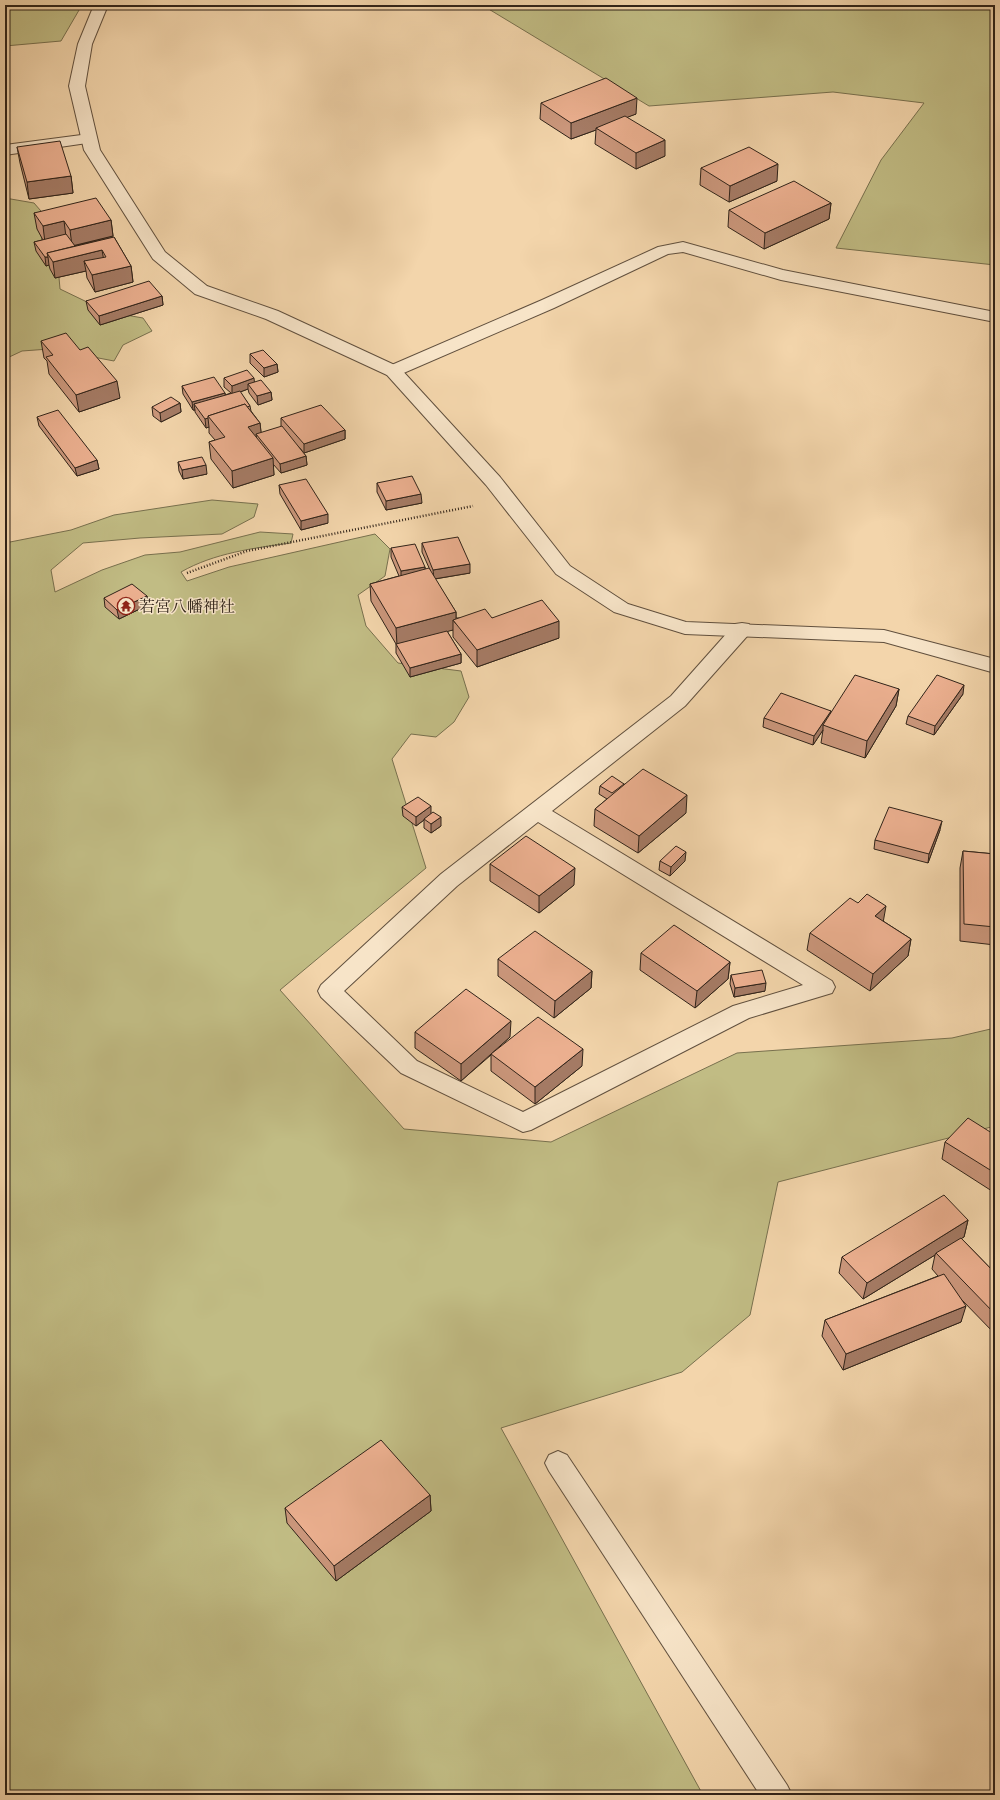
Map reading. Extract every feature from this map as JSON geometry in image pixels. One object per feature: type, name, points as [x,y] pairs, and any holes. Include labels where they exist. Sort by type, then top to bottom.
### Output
[{"type":"street","points":[[101,5],[86,44],[77,86],[89,138],[92,150],[159,255],[201,290],[272,315],[393,371],[493,482],[563,570],[622,608],[685,628],[742,629],[884,636],[995,666]]},
{"type":"street","points":[[5,150],[89,138]]},
{"type":"street","points":[[393,371],[548,304],[664,250],[683,247],[781,275],[995,317]]},
{"type":"street","points":[[538,812],[824,987],[741,1012],[523,1123],[409,1067],[329,991],[449,880],[538,812],[678,701],[742,629]]},
{"type":"street","points":[[558,1463],[777,1795]]},
{"type":"path","points":[[187,573],[220,560],[247,552],[461,509],[504,497]]},
{"type":"shaded area","points":[[5,5],[82,5],[61,41],[5,46]]},
{"type":"shaded area","points":[[482,5],[995,5],[995,265],[836,248],[881,160],[924,103],[833,92],[649,106]]},
{"type":"shaded area","points":[[5,198],[34,203],[47,218],[41,233],[43,253],[58,266],[60,289],[87,302],[97,310],[143,318],[152,331],[123,345],[114,361],[83,355],[63,348],[22,351],[5,359]]},
{"type":"shaded area","points":[[212,500],[258,504],[254,517],[222,534],[140,538],[83,543],[51,570],[55,592],[102,570],[145,555],[180,552],[260,532],[293,534],[291,543],[234,552],[207,560],[181,572],[187,581],[229,567],[375,534],[390,549],[385,576],[358,595],[366,626],[398,663],[461,671],[469,697],[454,722],[436,737],[411,734],[392,759],[426,868],[280,990],[404,1129],[551,1142],[737,1053],[952,1038],[995,1028],[995,1126],[778,1182],[750,1315],[682,1372],[501,1428],[703,1795],[5,1795],[5,543],[71,530],[114,515]]},
{"type":"building","points":[[606,78],[637,98],[571,123],[541,103]]},
{"type":"building","points":[[625,116],[665,140],[636,153],[596,128]]},
{"type":"building","points":[[60,141],[71,176],[27,182],[17,147]]},
{"type":"building","points":[[749,147],[778,164],[730,186],[701,168]]},
{"type":"building","points":[[794,181],[831,203],[765,233],[729,210]]},
{"type":"building","points":[[96,198],[111,220],[70,230],[64,221],[43,226],[34,213]]},
{"type":"building","points":[[66,234],[75,246],[47,253],[48,257],[45,257],[34,242]]},
{"type":"building","points":[[114,237],[131,266],[92,275],[84,261],[106,257],[102,250],[53,262],[47,253]]},
{"type":"building","points":[[149,281],[162,296],[99,316],[86,301]]},
{"type":"building","points":[[66,333],[80,350],[88,347],[117,381],[76,395],[46,357],[53,355],[41,341]]},
{"type":"building","points":[[263,350],[277,364],[264,368],[250,354]]},
{"type":"building","points":[[247,370],[254,378],[232,386],[224,378]]},
{"type":"building","points":[[214,377],[225,393],[192,402],[182,386]]},
{"type":"building","points":[[261,380],[271,392],[257,396],[248,384]]},
{"type":"building","points":[[240,391],[250,406],[247,407],[245,404],[208,416],[208,418],[205,419],[194,404]]},
{"type":"building","points":[[171,397],[180,403],[160,413],[152,407]]},
{"type":"building","points":[[245,404],[260,423],[248,427],[273,458],[232,471],[209,442],[225,437],[208,416]]},
{"type":"building","points":[[321,405],[345,430],[304,444],[281,418]]},
{"type":"building","points":[[58,410],[97,460],[75,468],[37,417]]},
{"type":"building","points":[[282,426],[306,456],[280,464],[256,434]]},
{"type":"building","points":[[202,457],[206,465],[182,470],[178,462]]},
{"type":"building","points":[[412,476],[421,494],[386,501],[377,483]]},
{"type":"building","points":[[306,479],[328,514],[301,521],[279,485]]},
{"type":"building","points":[[458,537],[470,564],[433,570],[422,543]]},
{"type":"building","points":[[415,544],[425,567],[401,571],[391,548]]},
{"type":"building","points":[[429,568],[456,612],[396,628],[370,584]]},
{"type":"building","points":[[132,584],[147,596],[117,610],[104,598]]},
{"type":"building","points":[[542,600],[559,621],[477,650],[453,620],[485,609],[492,618]]},
{"type":"building","points":[[447,631],[461,654],[410,668],[396,644]]},
{"type":"building","points":[[855,675],[899,689],[867,741],[823,725]]},
{"type":"building","points":[[937,675],[964,685],[935,726],[908,716]]},
{"type":"building","points":[[781,693],[831,711],[814,736],[764,718]]},
{"type":"building","points":[[643,769],[687,795],[639,836],[595,809]]},
{"type":"building","points":[[612,776],[624,784],[612,793],[600,786]]},
{"type":"building","points":[[418,797],[431,806],[416,817],[402,807]]},
{"type":"building","points":[[889,807],[942,821],[929,854],[875,840]]},
{"type":"building","points":[[433,812],[441,817],[431,824],[424,819]]},
{"type":"building","points":[[526,836],[575,868],[539,896],[490,864]]},
{"type":"building","points":[[676,846],[686,852],[671,867],[660,861]]},
{"type":"building","points":[[963,851],[995,854],[995,927],[964,924]]},
{"type":"building","points":[[867,894],[886,906],[875,916],[911,939],[873,974],[810,933],[850,898],[858,903]]},
{"type":"building","points":[[674,925],[730,962],[697,991],[641,953]]},
{"type":"building","points":[[535,931],[592,971],[555,1001],[498,959]]},
{"type":"building","points":[[762,970],[766,983],[735,988],[731,975]]},
{"type":"building","points":[[466,989],[511,1021],[461,1064],[415,1032]]},
{"type":"building","points":[[538,1017],[583,1049],[535,1087],[491,1054]]},
{"type":"building","points":[[968,1118],[995,1135],[995,1173],[945,1142]]},
{"type":"building","points":[[944,1195],[968,1220],[867,1283],[842,1257]]},
{"type":"building","points":[[961,1238],[995,1273],[995,1314],[936,1253]]},
{"type":"building","points":[[944,1274],[966,1306],[846,1354],[825,1320]]},
{"type":"building","points":[[381,1440],[430,1495],[334,1566],[285,1508]]},
{"type":"place","name":"若宮八幡神社","points":[[126,606]]}]
